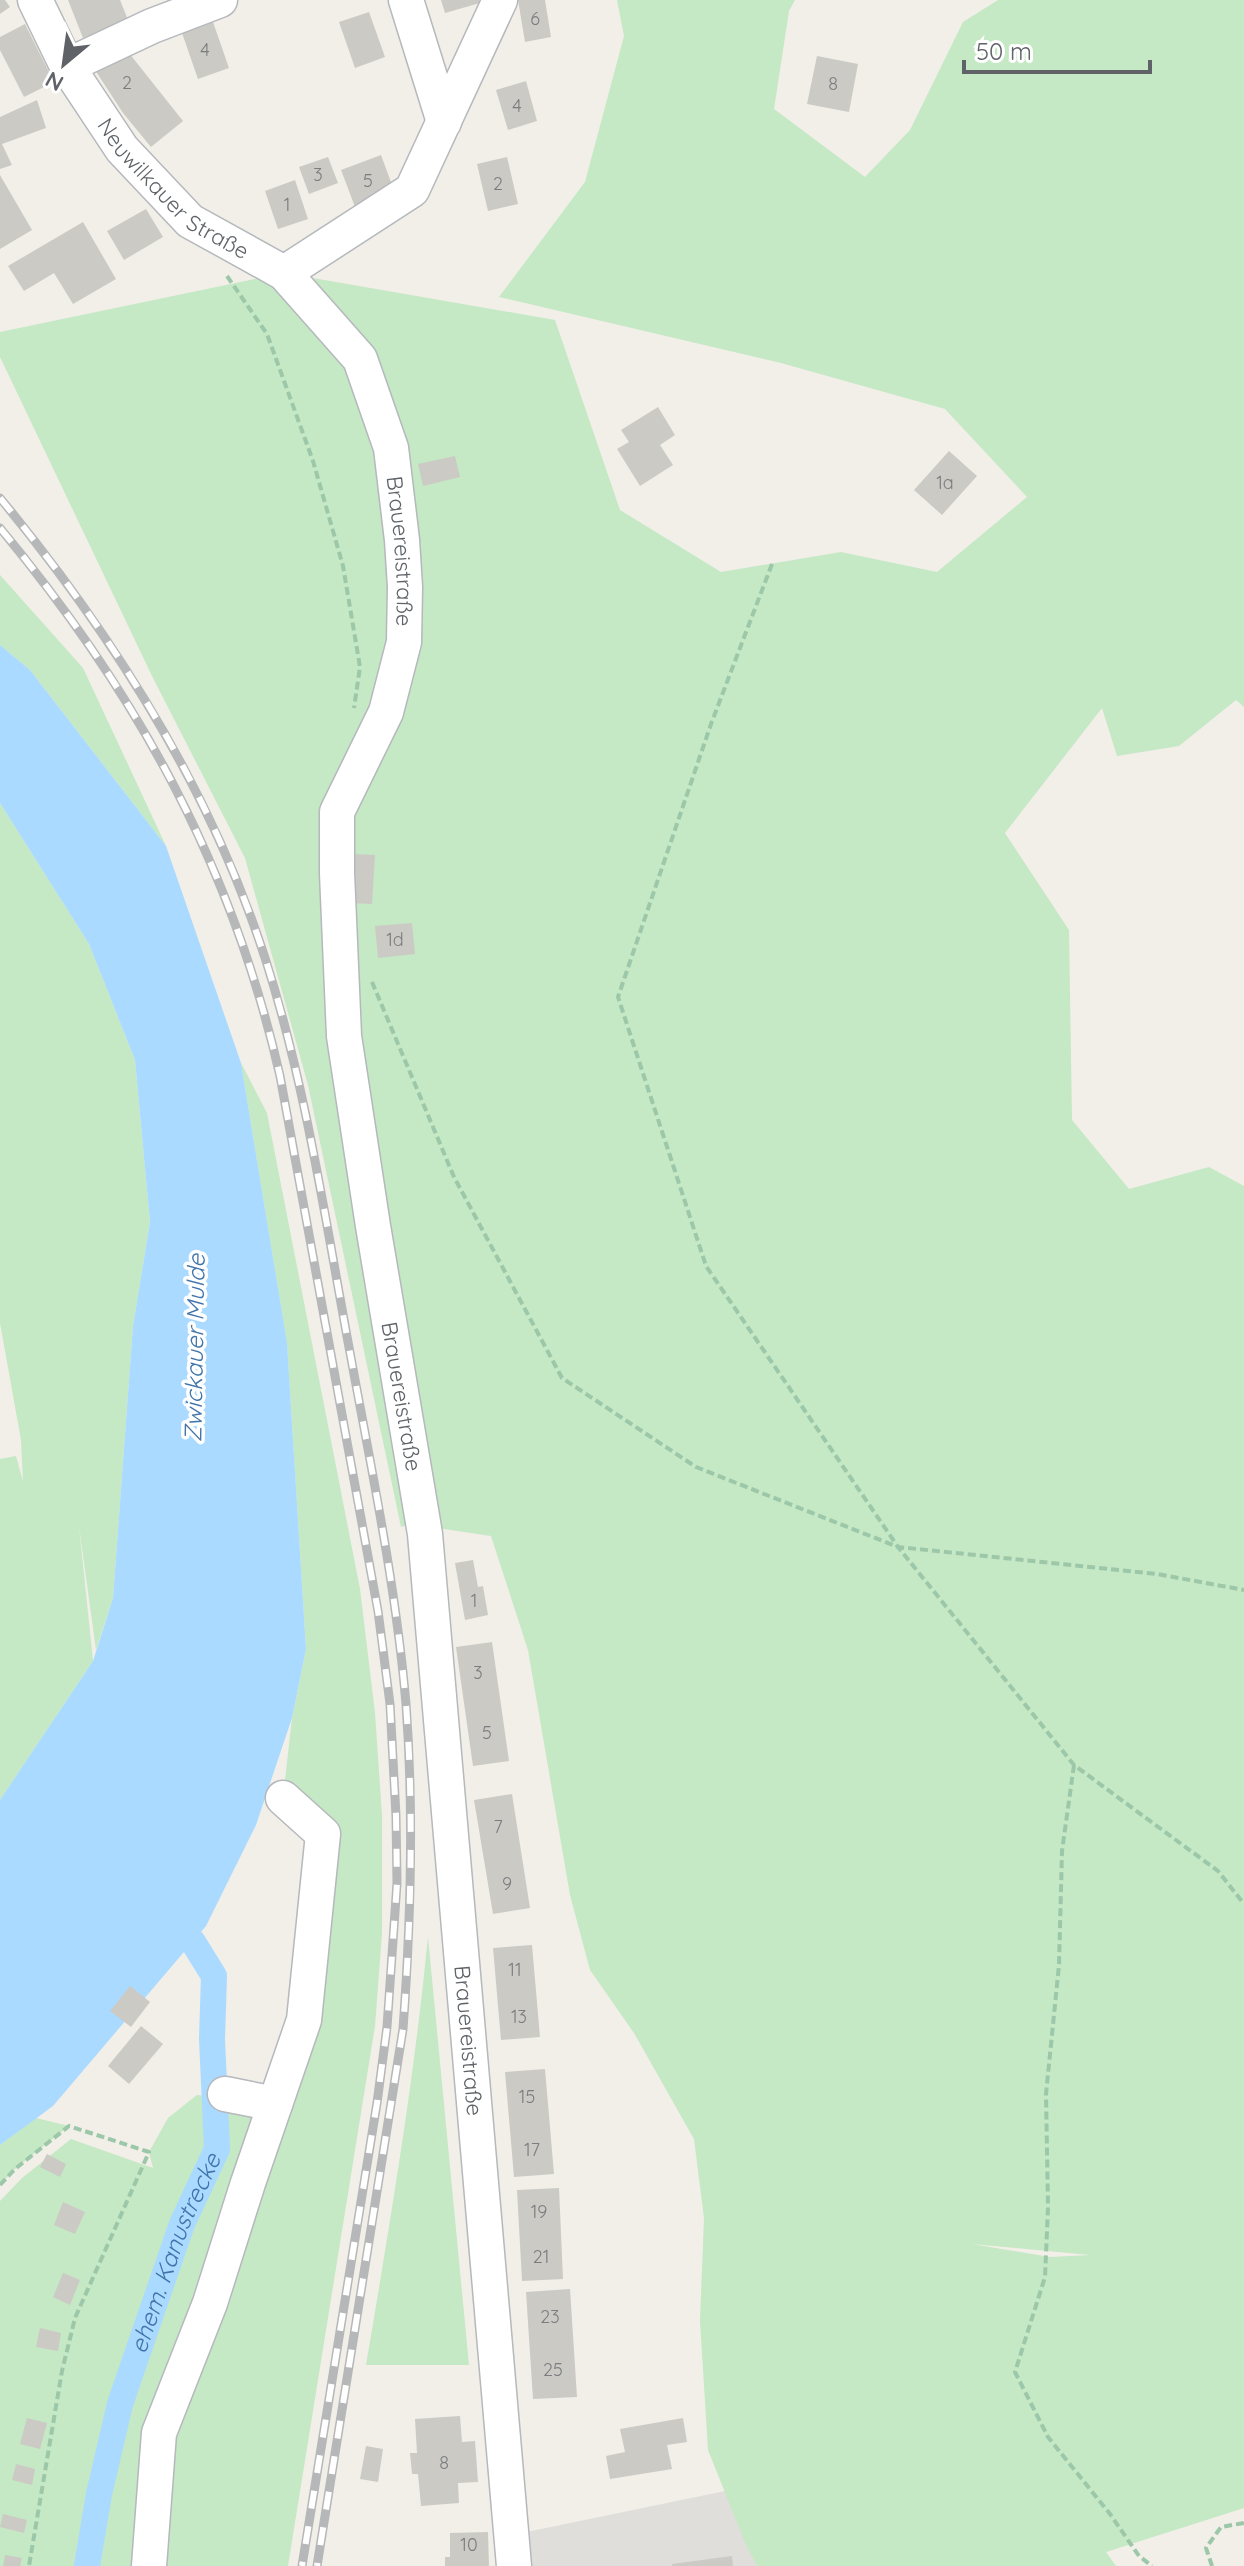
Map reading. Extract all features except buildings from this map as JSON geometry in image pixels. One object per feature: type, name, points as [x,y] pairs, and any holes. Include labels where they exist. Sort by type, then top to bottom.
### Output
[{"type":"street","name":"Neuwilkauer Straße","points":[[35,0],[67,66],[122,149],[190,221],[284,273]]},
{"type":"street","points":[[67,66],[152,26],[220,0]]},
{"type":"street","points":[[406,0],[444,122]]},
{"type":"street","points":[[284,273],[412,190],[500,0]]},
{"type":"street","name":"Brauereistraße","points":[[284,273],[360,359],[391,448],[402,540],[404,642],[386,712],[337,812],[344,1036],[425,1534],[514,2566]]},
{"type":"street","points":[[149,2566],[159,2433],[210,2303],[304,2020],[323,1834],[283,1798]]},
{"type":"street","points":[[225,2094],[275,2104]]},
{"type":"path","points":[[224,271],[267,334],[313,461],[343,566],[360,667],[353,710]]},
{"type":"path","points":[[772,564],[711,724],[618,997],[706,1266],[898,1547],[1074,1765],[1218,1871],[1244,1904]]},
{"type":"path","points":[[341,966],[368,971],[454,1177],[562,1378],[696,1467],[898,1547],[1157,1574],[1244,1590]]},
{"type":"path","points":[[1074,1765],[1062,1851],[1059,1965],[1046,2094],[1048,2208],[1045,2277],[1015,2372],[1048,2437],[1110,2514],[1139,2556],[1152,2566]]},
{"type":"path","points":[[0,2185],[15,2169],[69,2126],[149,2152],[75,2318],[54,2417],[29,2566]]},
{"type":"path","points":[[1212,2566],[1206,2548],[1221,2527],[1244,2523]]},
{"type":"shaded area","points":[[725,2491],[757,2566],[514,2566],[512,2535]]},
{"type":"green space","points":[[617,0],[795,0],[789,11],[774,109],[865,177],[910,130],[963,22],[998,0],[1244,0],[1244,707],[1236,700],[1179,746],[1117,756],[1102,708],[1005,833],[1069,930],[1072,1120],[1129,1189],[1209,1167],[1244,1186],[1244,2508],[1106,2552],[1116,2566],[757,2566],[746,2545],[708,2450],[700,2321],[704,2218],[694,2139],[634,2033],[590,1970],[570,1895],[528,1650],[491,1536],[411,1524],[401,1527],[308,1085],[245,858],[152,676],[0,357],[0,332],[284,273],[555,320],[620,510],[721,572],[841,552],[937,572],[1027,497],[945,409],[781,363],[499,297],[585,182],[624,36]],"holes":[[[972,2244],[1091,2255],[1050,2257]]]},
{"type":"green space","points":[[0,575],[83,668],[166,846],[30,670],[0,645]]},
{"type":"green space","points":[[0,803],[89,944],[135,1060],[150,1222],[133,1326],[113,1598],[96,1650],[79,1526],[93,1661],[0,1800],[0,1459],[16,1456],[23,1482],[21,1440],[0,1323]]},
{"type":"green space","points":[[241,1063],[267,1113],[360,1589],[375,1713],[382,1815],[382,1933],[375,2026],[288,2566],[0,2566],[0,2201],[22,2178],[71,2139],[153,2168],[149,2152],[168,2118],[197,2095],[275,2103],[323,1834],[283,1798],[292,1718],[306,1649],[287,1344]]},
{"type":"green space","points":[[428,1937],[469,2365],[366,2365],[409,2098]]},
{"type":"green space","points":[[36,2118],[69,2126],[15,2169],[0,2185],[0,2145]]},
{"type":"water","name":"Zwickauer Mulde","points":[[0,645],[30,670],[166,846],[241,1063],[287,1343],[306,1649],[292,1718],[256,1825],[206,1926],[53,2106],[0,2145],[0,1800],[93,1661],[113,1598],[133,1326],[150,1222],[135,1060],[89,944],[0,803]]},
{"type":"waterway","name":"ehem. Kanustrecke","points":[[87,2566],[99,2494],[120,2404],[182,2224],[217,2149],[212,2039],[214,1976],[193,1942]]},
{"type":"railway","points":[[0,498],[82,604],[155,717],[188,775],[243,897],[266,961],[304,1108],[390,1573],[402,1660],[410,1785],[410,1907],[403,2029],[317,2566]]},
{"type":"railway","points":[[0,528],[95,654],[136,718],[206,853],[235,925],[260,999],[280,1076],[378,1611],[390,1704],[396,1816],[397,1883],[387,2027],[302,2566]]}]
